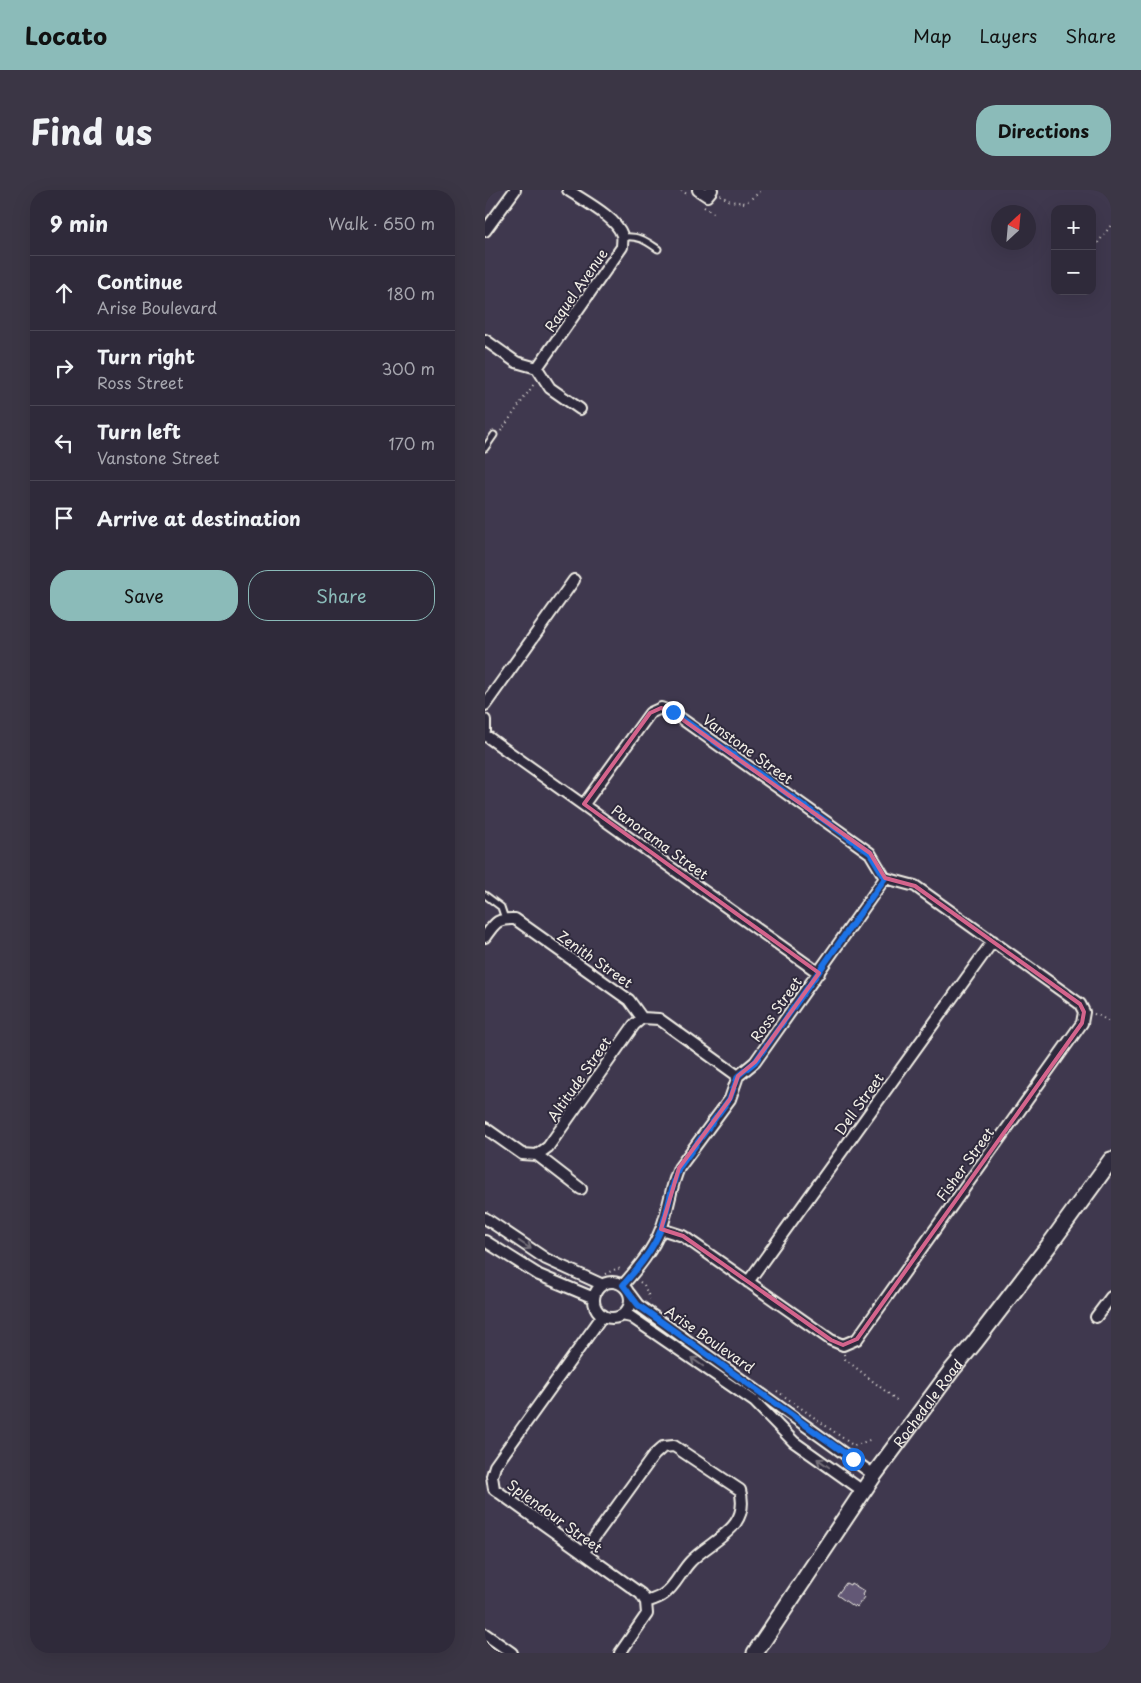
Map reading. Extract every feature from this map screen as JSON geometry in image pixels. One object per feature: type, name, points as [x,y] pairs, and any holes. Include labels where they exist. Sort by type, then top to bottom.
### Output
[{"type":"main road","name":"Rochedale Road","points":[[755,1653],[874,1475],[951,1371],[1050,1244],[1111,1160]]},
{"type":"street","points":[[485,231],[515,190]]},
{"type":"street","points":[[568,190],[610,219],[623,237]]},
{"type":"street","points":[[698,190],[707,196],[712,190]]},
{"type":"street","name":"Raquel Avenue","points":[[539,371],[617,257],[622,247],[623,237]]},
{"type":"street","points":[[485,340],[516,362],[539,371],[550,388],[580,410]]},
{"type":"street","points":[[485,705],[574,580]]},
{"type":"street","name":"Vanstone Street","points":[[583,804],[650,713],[661,708],[673,712],[870,853],[885,878]]},
{"type":"street","points":[[485,720],[485,730]]},
{"type":"street","name":"Panorama Street","points":[[485,735],[819,973]]},
{"type":"street","points":[[885,878],[915,886],[1080,1004],[1084,1012]]},
{"type":"street","name":"Ross Street","points":[[626,1289],[661,1229],[674,1179],[679,1168],[730,1098],[738,1076],[755,1062],[885,878]]},
{"type":"street","points":[[485,937],[496,921],[505,918]]},
{"type":"street","name":"Zenith Street","points":[[505,918],[515,919],[629,1000],[642,1018]]},
{"type":"street","name":"Dell Street","points":[[748,1282],[993,941]]},
{"type":"street","name":"Fisher Street","points":[[843,1345],[857,1339],[1083,1023],[1084,1012]]},
{"type":"street","points":[[642,1018],[659,1019],[738,1076]]},
{"type":"street","name":"Altitude Street","points":[[537,1155],[548,1147],[634,1025],[642,1018]]},
{"type":"street","points":[[485,1128],[522,1154],[537,1155],[581,1189]]},
{"type":"street","points":[[485,1218],[546,1259],[601,1284]]},
{"type":"street","points":[[661,1229],[683,1236],[831,1340],[843,1345]]},
{"type":"street","points":[[485,1241],[539,1275],[594,1298]]},
{"type":"street","points":[[613,1281],[626,1289],[629,1306],[622,1315],[612,1318],[603,1315],[596,1308],[594,1298],[597,1288],[601,1284],[613,1281]]},
{"type":"street","name":"Arise Boulevard","points":[[626,1289],[638,1305],[874,1475]]},
{"type":"street","points":[[1097,1317],[1111,1297]]},
{"type":"street","name":"Splendour Street","points":[[603,1315],[489,1476],[495,1489],[641,1594],[646,1602]]},
{"type":"street","name":"Arise Boulevard","points":[[622,1315],[631,1317],[755,1402],[794,1442],[863,1491]]},
{"type":"street","points":[[583,1553],[654,1455],[663,1447],[674,1446],[740,1490],[742,1512],[732,1527],[724,1536],[691,1560],[665,1594],[646,1602],[647,1614],[620,1653]]},
{"type":"street","points":[[485,1634],[511,1653]]},
{"type":"lane","points":[[623,237],[633,235],[643,238],[658,249]]},
{"type":"lane","points":[[485,448],[495,435]]},
{"type":"lane","name":"Zenith Street","points":[[485,895],[501,907],[505,918]]},
{"type":"path","points":[[712,190],[729,201],[745,203],[763,190]]},
{"type":"path","points":[[1093,250],[1111,225]]},
{"type":"path","points":[[495,435],[502,430],[539,371]]},
{"type":"path","points":[[1084,1012],[1100,1016],[1111,1023]]},
{"type":"path","points":[[843,1345],[845,1359],[899,1402]]},
{"type":"highlighted area","points":[[661,708],[672,712],[870,853],[885,878],[915,886],[1080,1004],[1084,1012],[1082,1023],[857,1339],[843,1345],[831,1340],[683,1236],[661,1229],[679,1168],[730,1099],[738,1076],[755,1062],[819,973],[584,804],[650,713]]},
{"type":"building","points":[[846,1583],[850,1585],[851,1583],[864,1591],[862,1595],[864,1597],[857,1607],[855,1605],[854,1607],[837,1595]]},
{"type":"route","points":[[673,712],[870,853],[885,878],[755,1062],[738,1076],[730,1098],[679,1168],[656,1241],[623,1285],[638,1305],[853,1459]]}]
